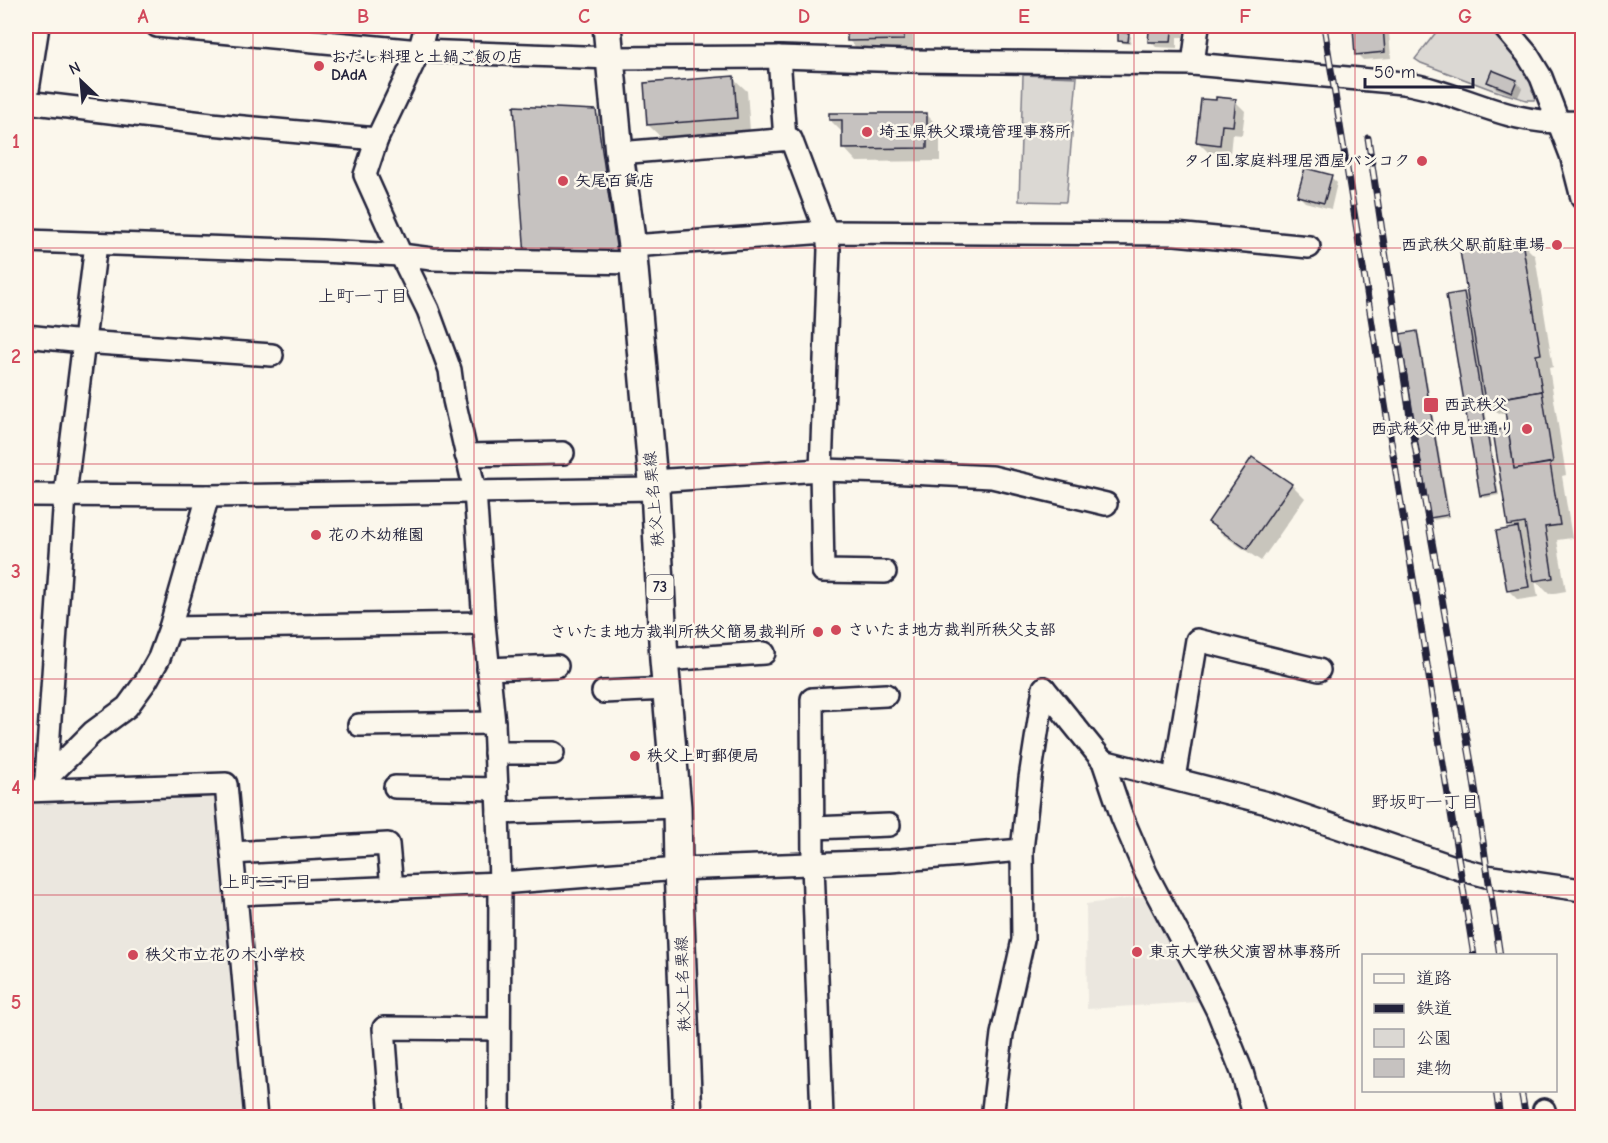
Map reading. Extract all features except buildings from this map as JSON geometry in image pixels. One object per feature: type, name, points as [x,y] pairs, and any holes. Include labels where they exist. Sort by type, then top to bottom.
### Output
[{"type":"main road","name":"秩父上名栗線","points":[[607,26],[619,153],[633,255],[654,485],[664,660],[677,807],[688,1118]]},
{"type":"street","points":[[38,26],[26,102],[211,124],[377,140]]},
{"type":"street","points":[[157,26],[213,28],[419,51],[611,58],[779,57],[909,61],[1193,64],[1403,82],[1423,86],[1520,118],[1560,123],[1582,122]]},
{"type":"street","points":[[426,26],[419,51],[377,140],[365,175],[428,310],[450,370],[454,400],[475,491],[484,623],[494,723],[498,813],[499,1118]]},
{"type":"street","points":[[1193,64],[1198,26]]},
{"type":"street","points":[[1503,26],[1535,65],[1560,123],[1582,198]]},
{"type":"street","points":[[779,57],[785,139]]},
{"type":"street","points":[[619,153],[791,139],[826,232],[829,249],[821,470],[823,571],[885,572]]},
{"type":"street","points":[[26,241],[401,255],[432,260],[633,255],[826,232],[1175,234],[1309,247]]},
{"type":"street","points":[[38,786],[65,495],[96,244]]},
{"type":"street","points":[[26,336],[272,355]]},
{"type":"street","points":[[466,455],[563,453]]},
{"type":"street","points":[[26,495],[208,496],[475,491],[654,485],[821,470],[992,477],[1106,504]]},
{"type":"street","points":[[38,786],[93,732],[127,706],[146,681],[159,658],[170,628],[208,496]]},
{"type":"street","points":[[170,628],[484,623]]},
{"type":"street","points":[[1174,778],[1197,640],[1319,670]]},
{"type":"street","points":[[664,660],[764,653]]},
{"type":"street","points":[[488,669],[557,666]]},
{"type":"street","points":[[992,1118],[1002,1034],[1023,940],[1022,850],[1044,688],[1103,761],[1122,817],[1146,873],[1218,1012],[1242,1072],[1255,1118]]},
{"type":"street","points":[[603,692],[667,689]]},
{"type":"street","points":[[822,1118],[813,864],[812,699],[886,695]]},
{"type":"street","points":[[359,725],[494,723]]},
{"type":"street","points":[[495,753],[553,753]]},
{"type":"street","points":[[1103,761],[1267,803],[1460,869],[1486,876],[1582,890]]},
{"type":"street","points":[[38,786],[226,784],[256,1118]]},
{"type":"street","points":[[395,787],[497,789]]},
{"type":"street","points":[[498,813],[677,807]]},
{"type":"street","points":[[813,828],[889,825]]},
{"type":"street","points":[[232,853],[388,844],[392,888]]},
{"type":"street","points":[[236,894],[500,883],[678,869],[890,861],[1022,850]]},
{"type":"street","points":[[391,1118],[384,1028],[500,1029]]},
{"type":"shaded area","name":"秩父市立花の木小学校","points":[[226,784],[256,1117],[26,1117],[26,793]]},
{"type":"shaded area","name":"東京大学秩父演習林事務所","points":[[1158,895],[1212,1001],[1087,1009],[1086,904]]},
{"type":"green space","points":[[1441,26],[1474,26],[1494,34],[1510,50],[1536,86],[1532,90],[1536,96],[1534,100],[1526,100],[1493,90],[1415,59]]},
{"type":"green space","points":[[1023,75],[1077,77],[1066,202],[1019,201]]},
{"type":"railway","points":[[1324,26],[1474,954]]},
{"type":"railway","points":[[1368,138],[1411,423],[1472,768],[1500,954]]},
{"type":"railway","points":[[1496,1092],[1500,1118]]},
{"type":"railway","points":[[1521,1092],[1526,1118]]},
{"type":"place","name":"おだし料理と土鍋ご飯の店 DAdA","points":[[319,66]]},
{"type":"place","name":"埼玉県秩父環境管理事務所","points":[[867,132]]},
{"type":"place","name":"タイ国.家庭料理居酒屋バンコク","points":[[1422,161]]},
{"type":"place","name":"矢尾百貨店","points":[[563,181]]},
{"type":"place","name":"西武秩父駅前駐車場","points":[[1557,245]]},
{"type":"place","name":"西武秩父","points":[[1431,405]]},
{"type":"place","name":"西武秩父仲見世通り","points":[[1527,429]]},
{"type":"place","name":"花の木幼稚園","points":[[316,535]]},
{"type":"place","name":"さいたま地方裁判所秩父支部","points":[[836,630]]},
{"type":"place","name":"さいたま地方裁判所秩父簡易裁判所","points":[[818,632]]},
{"type":"place","name":"秩父上町郵便局","points":[[635,756]]},
{"type":"place","name":"東京大学秩父演習林事務所","points":[[1137,952]]},
{"type":"place","name":"秩父市立花の木小学校","points":[[133,955]]},
{"type":"district","name":"上町一丁目","points":[[363,296]]},
{"type":"district","name":"野坂町一丁目","points":[[1425,802]]},
{"type":"district","name":"上町二丁目","points":[[267,882]]}]
